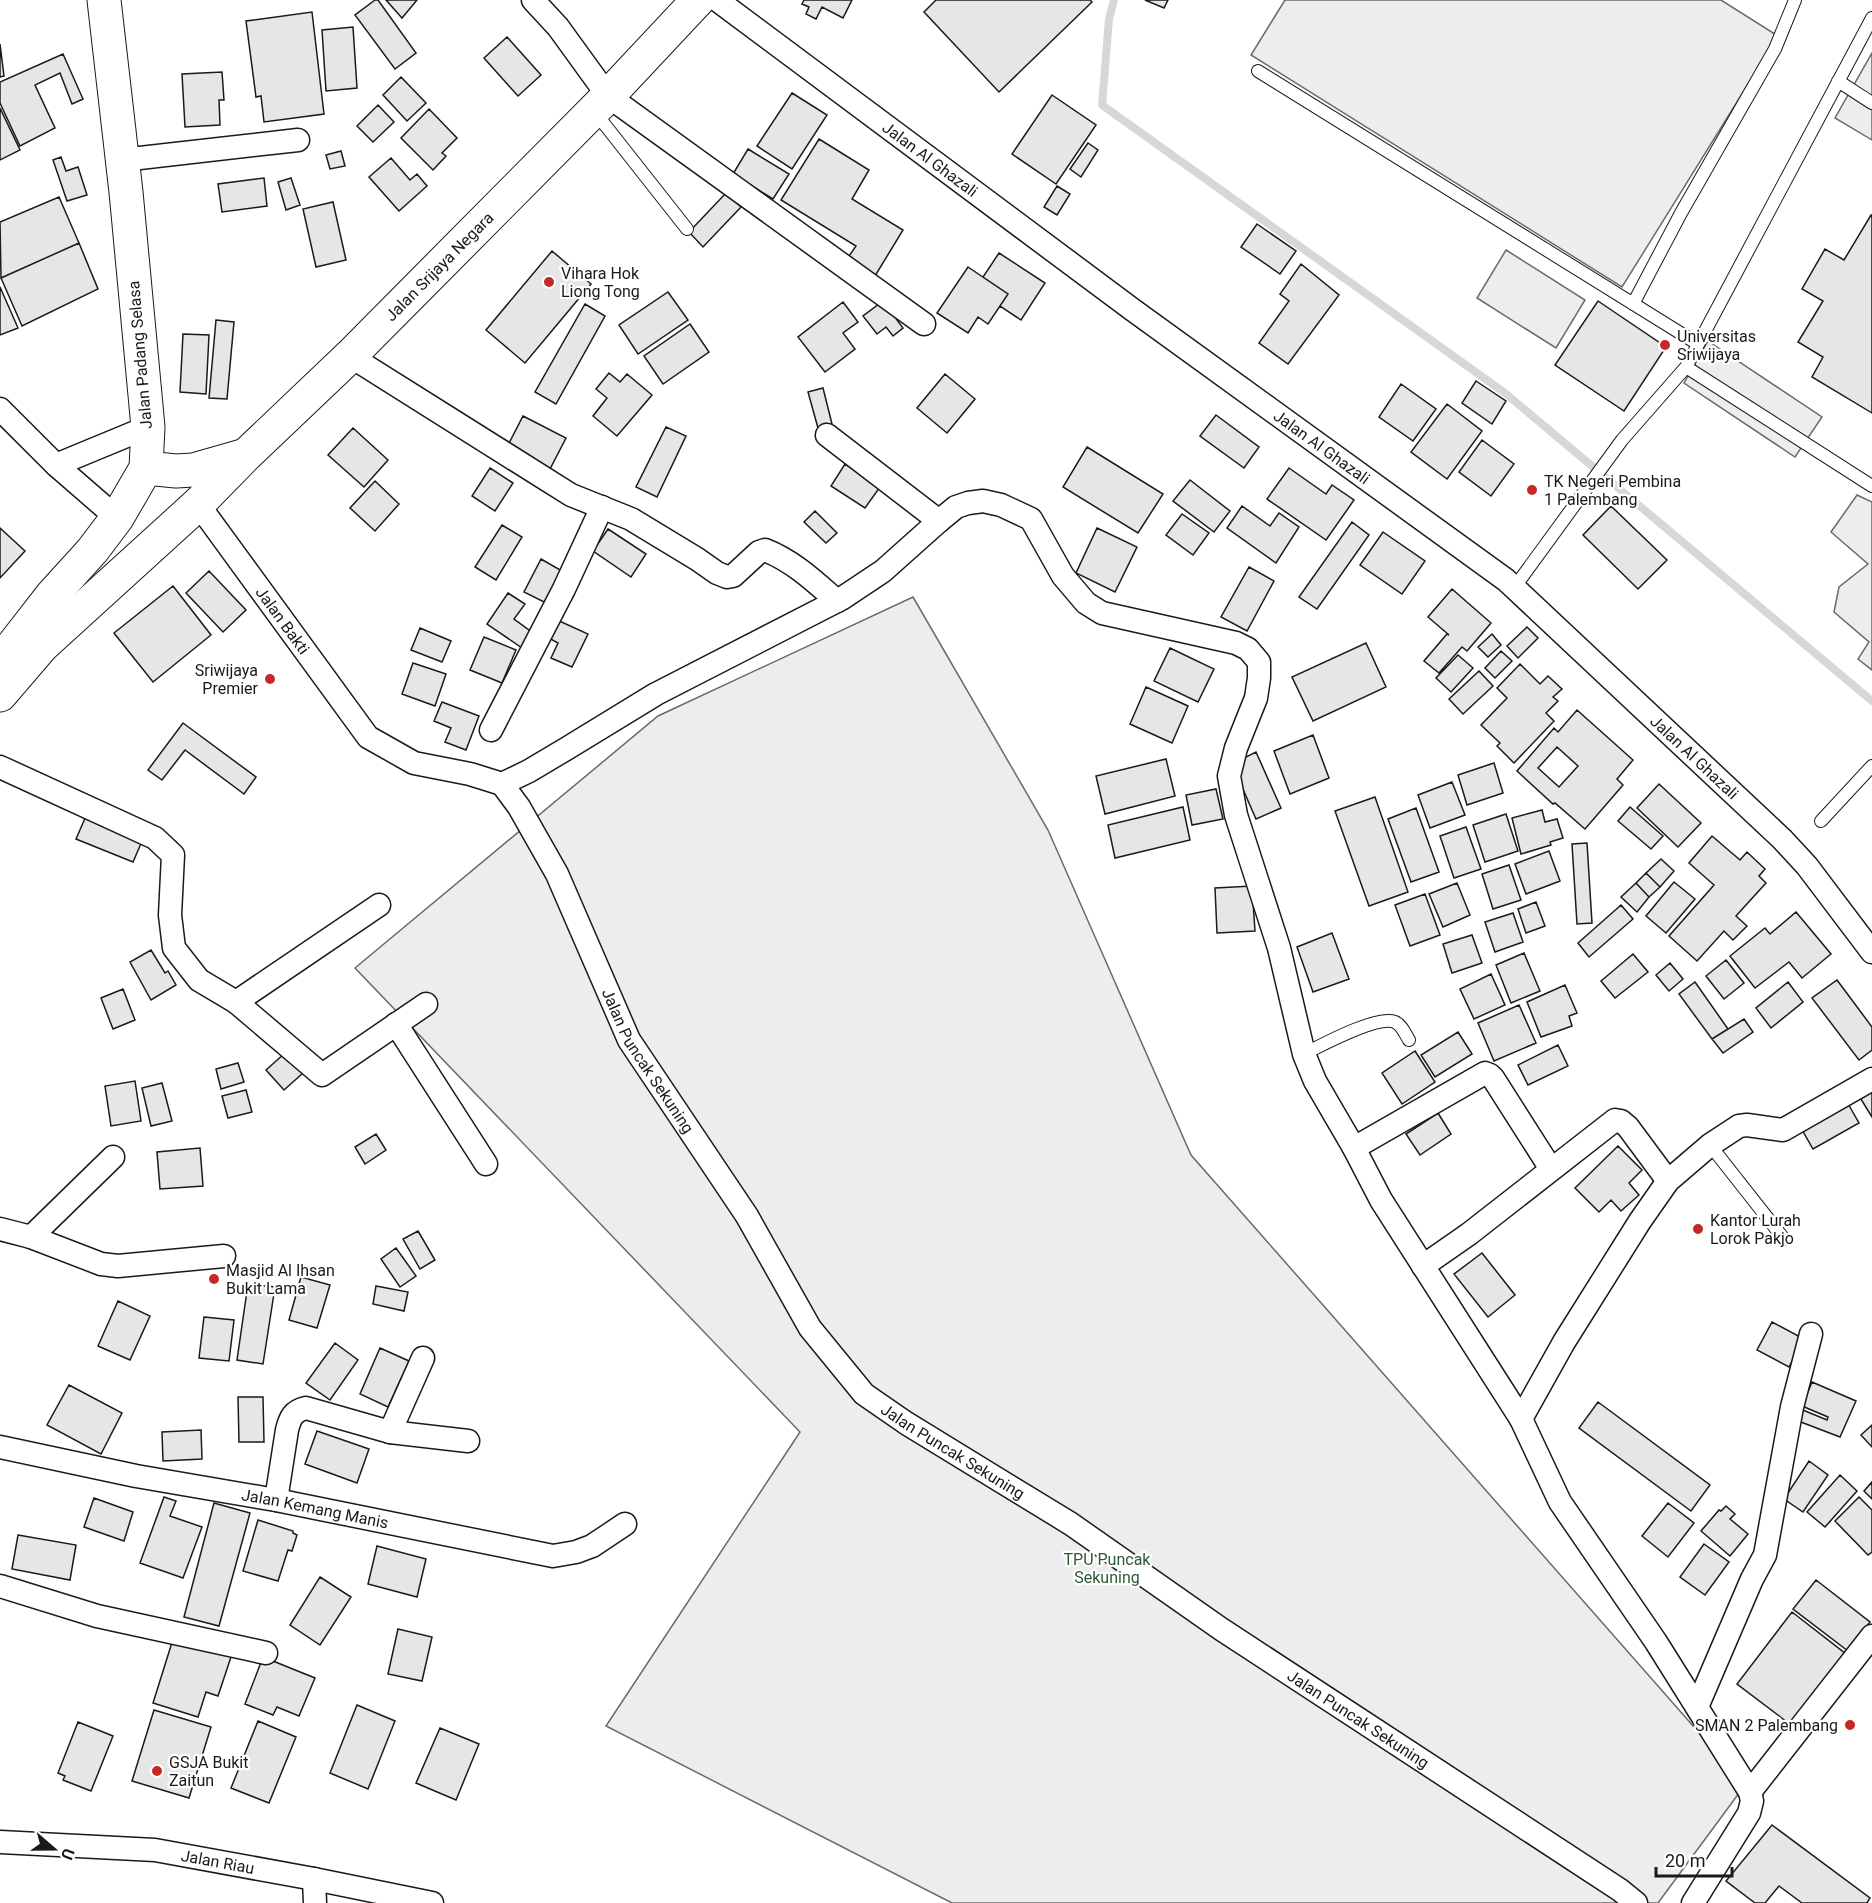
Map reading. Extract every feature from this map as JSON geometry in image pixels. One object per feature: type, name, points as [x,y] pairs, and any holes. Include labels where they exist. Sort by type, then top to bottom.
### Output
[{"type":"main road","name":"Jalan Padang Selasa","points":[[0,662],[52,595],[92,551],[117,518],[146,468],[148,427],[104,0]]},
{"type":"main road","name":"Jalan Srijaya Negara","points":[[0,695],[42,646],[198,504],[350,356],[601,103],[698,0]]},
{"type":"main road","points":[[146,468],[193,470],[247,454]]},
{"type":"street","points":[[533,0],[558,27],[601,103],[924,324]]},
{"type":"street","name":"Jalan Al Ghazali","points":[[717,0],[1133,310],[1506,580],[1782,838],[1807,866],[1872,952]]},
{"type":"street","points":[[122,160],[298,141]]},
{"type":"street","points":[[350,356],[571,495],[631,519],[723,576],[733,576],[761,550],[805,573],[837,601]]},
{"type":"street","points":[[0,409],[56,465],[117,518]]},
{"type":"street","points":[[56,465],[148,427]]},
{"type":"street","points":[[827,435],[939,521]]},
{"type":"street","points":[[502,784],[548,760],[656,694],[837,601],[883,571],[956,507],[968,503],[983,501],[1001,505],[1031,519],[1063,576],[1086,603],[1102,613],[1236,643],[1254,654],[1259,662],[1256,698],[1236,748],[1229,776],[1236,815],[1279,948],[1304,1054],[1315,1081],[1354,1148],[1380,1200],[1521,1419],[1560,1502],[1656,1642],[1697,1707],[1750,1802]]},
{"type":"street","name":"Jalan Bakti","points":[[198,504],[368,737],[414,763],[470,774],[502,784]]},
{"type":"street","points":[[491,730],[564,590],[602,507]]},
{"type":"street","points":[[0,767],[155,838],[173,855],[170,915],[174,948],[199,980],[236,1002],[322,1075],[426,1004]]},
{"type":"street","name":"Jalan Puncak Sekuning","points":[[502,784],[519,807],[557,874],[630,1040],[747,1216],[810,1328],[864,1394],[906,1423],[1071,1524],[1221,1629],[1449,1777],[1620,1890],[1636,1903]]},
{"type":"street","points":[[236,1002],[379,905]]},
{"type":"street","points":[[396,1024],[486,1164]]},
{"type":"street","points":[[1354,1148],[1485,1073],[1493,1078],[1551,1169]]},
{"type":"street","points":[[1521,1419],[1564,1342],[1640,1221],[1668,1181],[1710,1145],[1739,1126],[1747,1125],[1775,1130],[1790,1127],[1872,1079]]},
{"type":"street","points":[[1423,1266],[1469,1234],[1615,1120],[1621,1121],[1628,1127],[1668,1181]]},
{"type":"street","points":[[31,1237],[113,1157]]},
{"type":"street","points":[[0,1229],[31,1237],[100,1264],[118,1266],[224,1256]]},
{"type":"street","points":[[1697,1707],[1752,1579],[1765,1555],[1792,1407],[1811,1334]]},
{"type":"street","points":[[390,1432],[423,1358]]},
{"type":"street","points":[[276,1500],[287,1430],[290,1419],[298,1410],[306,1408],[390,1432],[468,1441]]},
{"type":"street","name":"Jalan Kemang Manis","points":[[0,1447],[136,1476],[276,1500],[553,1556],[576,1552],[592,1546],[625,1524]]},
{"type":"street","points":[[0,1586],[97,1616],[266,1653]]},
{"type":"street","points":[[1693,1903],[1750,1802],[1872,1636]]},
{"type":"street","name":"Jalan Riau","points":[[0,1842],[155,1850],[432,1903]]},
{"type":"street","points":[[314,1879],[315,1903]]},
{"type":"lane","points":[[1633,304],[1681,213],[1775,49],[1795,0]]},
{"type":"lane","points":[[1514,588],[1622,440],[1686,366],[1872,18]]},
{"type":"lane","points":[[1258,72],[1698,344]]},
{"type":"lane","points":[[1838,81],[1872,103]]},
{"type":"lane","points":[[601,103],[687,229]]},
{"type":"lane","points":[[1686,366],[1872,486]]},
{"type":"lane","points":[[1821,821],[1872,766]]},
{"type":"lane","points":[[1304,1054],[1350,1030],[1387,1021],[1400,1025],[1409,1040]]},
{"type":"lane","points":[[1710,1145],[1784,1239]]},
{"type":"shaded area","points":[[1285,0],[1721,0],[1778,36],[1622,287],[1251,55]]},
{"type":"shaded area","points":[[1872,53],[1872,140],[1835,118]]},
{"type":"shaded area","points":[[1506,250],[1585,300],[1556,348],[1477,298]]},
{"type":"shaded area","points":[[1708,341],[1822,417],[1795,457],[1684,383]]},
{"type":"shaded area","points":[[1857,495],[1872,502],[1872,670],[1858,659],[1869,642],[1834,612],[1839,587],[1868,564],[1831,532]]},
{"type":"shaded area","name":"TPU Puncak Sekuning","points":[[913,597],[1048,830],[1191,1155],[1745,1785],[1658,1903],[952,1903],[606,1726],[800,1432],[355,968],[658,716]]},
{"type":"building","points":[[378,0],[416,53],[395,69],[355,15]]},
{"type":"building","points":[[386,0],[417,0],[402,18]]},
{"type":"building","points":[[804,0],[852,0],[843,18],[822,7],[816,19],[806,14],[809,7],[802,4]]},
{"type":"building","points":[[936,0],[1090,0],[1092,2],[999,92],[924,12]]},
{"type":"building","points":[[1145,0],[1168,0],[1164,8]]},
{"type":"building","points":[[312,12],[324,114],[264,122],[261,96],[256,97],[246,21]]},
{"type":"building","points":[[353,27],[357,88],[326,91],[322,30]]},
{"type":"building","points":[[507,37],[541,75],[518,96],[484,58]]},
{"type":"building","points":[[0,44],[4,76],[0,77]]},
{"type":"building","points":[[63,54],[83,99],[72,104],[60,73],[35,85],[55,128],[20,146],[0,103],[0,82]]},
{"type":"building","points":[[222,72],[224,100],[219,100],[220,125],[185,127],[182,74]]},
{"type":"building","points":[[401,77],[426,103],[407,121],[383,95]]},
{"type":"building","points":[[792,93],[827,115],[792,169],[757,146]]},
{"type":"building","points":[[1052,95],[1096,125],[1056,184],[1012,154]]},
{"type":"building","points":[[378,105],[394,122],[373,142],[357,126]]},
{"type":"building","points":[[0,108],[20,150],[0,160]]},
{"type":"building","points":[[429,109],[457,138],[442,153],[446,156],[433,170],[401,138]]},
{"type":"building","points":[[819,139],[869,170],[852,199],[903,230],[875,276],[847,259],[856,246],[781,200]]},
{"type":"building","points":[[1088,143],[1098,150],[1081,177],[1070,169]]},
{"type":"building","points":[[748,149],[789,174],[773,199],[733,174]]},
{"type":"building","points":[[341,151],[345,166],[330,169],[326,155]]},
{"type":"building","points":[[61,157],[66,171],[78,167],[87,195],[67,201],[53,160]]},
{"type":"building","points":[[391,158],[410,180],[417,174],[427,186],[399,211],[369,177]]},
{"type":"building","points":[[264,178],[267,206],[222,212],[218,184]]},
{"type":"building","points":[[291,178],[300,205],[286,210],[278,182]]},
{"type":"building","points":[[1057,186],[1070,194],[1057,215],[1044,207]]},
{"type":"building","points":[[726,193],[741,207],[703,247],[689,232]]},
{"type":"building","points":[[59,197],[79,243],[1,278],[0,222]]},
{"type":"building","points":[[333,202],[346,260],[316,267],[303,209]]},
{"type":"building","points":[[1871,215],[1872,413],[1812,377],[1823,357],[1798,342],[1823,301],[1802,289],[1825,249],[1844,260]]},
{"type":"building","points":[[1257,224],[1296,251],[1280,274],[1241,247]]},
{"type":"building","points":[[79,243],[98,289],[22,326],[1,278]]},
{"type":"building","points":[[552,251],[591,284],[525,363],[486,330]]},
{"type":"building","points":[[999,253],[1045,283],[1021,320],[1000,306],[1008,294],[983,277]]},
{"type":"building","points":[[1301,264],[1339,295],[1288,364],[1259,343],[1289,301],[1280,294]]},
{"type":"building","points":[[968,267],[1008,294],[988,324],[978,317],[968,333],[937,313]]},
{"type":"building","points":[[0,287],[18,328],[0,335]]},
{"type":"building","points":[[668,292],[688,320],[638,354],[619,325]]},
{"type":"building","points":[[883,301],[903,328],[893,336],[886,327],[877,334],[863,316]]},
{"type":"building","points":[[1598,301],[1666,347],[1624,411],[1555,365]]},
{"type":"building","points":[[843,302],[858,322],[843,333],[855,349],[825,372],[798,337]]},
{"type":"building","points":[[585,304],[605,316],[556,404],[535,392]]},
{"type":"building","points":[[216,320],[234,322],[227,399],[209,398]]},
{"type":"building","points":[[690,324],[709,352],[663,384],[644,356]]},
{"type":"building","points":[[183,334],[209,335],[206,394],[180,392]]},
{"type":"building","points":[[609,373],[620,382],[627,374],[652,395],[617,436],[593,416],[607,398],[596,389]]},
{"type":"building","points":[[945,374],[975,399],[947,433],[917,408]]},
{"type":"building","points":[[1476,381],[1506,401],[1492,424],[1462,403]]},
{"type":"building","points":[[1401,384],[1436,409],[1413,441],[1379,417]]},
{"type":"building","points":[[823,388],[832,424],[818,428],[808,392]]},
{"type":"building","points":[[1447,404],[1482,431],[1447,479],[1411,452]]},
{"type":"building","points":[[1216,415],[1259,447],[1244,468],[1200,436]]},
{"type":"building","points":[[523,416],[566,438],[550,469],[507,447]]},
{"type":"building","points":[[666,427],[686,436],[657,497],[636,487]]},
{"type":"building","points":[[353,428],[388,460],[364,487],[328,455]]},
{"type":"building","points":[[1482,440],[1514,464],[1491,496],[1459,472]]},
{"type":"building","points":[[1087,447],[1163,494],[1138,533],[1063,487]]},
{"type":"building","points":[[845,464],[880,487],[865,508],[831,486]]},
{"type":"building","points":[[490,468],[513,483],[495,511],[472,496]]},
{"type":"building","points":[[1289,468],[1326,494],[1332,485],[1354,500],[1326,540],[1267,499]]},
{"type":"building","points":[[1190,480],[1230,511],[1214,532],[1173,501]]},
{"type":"building","points":[[375,481],[399,504],[375,531],[350,508]]},
{"type":"building","points":[[1242,506],[1270,526],[1279,513],[1299,527],[1276,563],[1227,528]]},
{"type":"building","points":[[1611,506],[1667,560],[1638,589],[1583,535]]},
{"type":"building","points":[[815,511],[837,533],[826,543],[804,522]]},
{"type":"building","points":[[1182,514],[1209,533],[1193,555],[1166,535]]},
{"type":"building","points":[[1352,522],[1369,535],[1317,609],[1299,597]]},
{"type":"building","points":[[502,525],[522,537],[496,580],[475,567]]},
{"type":"building","points":[[0,528],[25,551],[0,578]]},
{"type":"building","points":[[1097,528],[1137,547],[1115,592],[1076,573]]},
{"type":"building","points":[[608,529],[646,554],[631,577],[593,551]]},
{"type":"building","points":[[1383,532],[1425,561],[1402,594],[1360,565]]},
{"type":"building","points":[[541,559],[562,571],[546,603],[524,592]]},
{"type":"building","points":[[1249,567],[1274,581],[1247,631],[1221,617]]},
{"type":"building","points":[[209,571],[246,610],[223,632],[186,593]]},
{"type":"building","points":[[173,586],[211,635],[153,682],[114,633]]},
{"type":"building","points":[[1452,589],[1491,623],[1467,651],[1462,647],[1439,673],[1424,661],[1447,634],[1449,635],[1428,617]]},
{"type":"building","points":[[508,593],[525,604],[514,619],[533,633],[522,648],[487,624]]},
{"type":"building","points":[[555,619],[588,634],[572,667],[551,658],[558,643],[547,637]]},
{"type":"building","points":[[1527,627],[1538,638],[1518,658],[1507,646]]},
{"type":"building","points":[[420,628],[451,641],[442,662],[411,650]]},
{"type":"building","points":[[1492,634],[1501,645],[1488,657],[1478,647]]},
{"type":"building","points":[[484,637],[516,650],[502,683],[470,670]]},
{"type":"building","points":[[1366,643],[1386,687],[1313,721],[1292,677]]},
{"type":"building","points":[[1170,648],[1214,669],[1198,702],[1154,681]]},
{"type":"building","points":[[1501,651],[1512,661],[1495,678],[1485,668]]},
{"type":"building","points":[[1458,655],[1473,668],[1451,692],[1436,678]]},
{"type":"building","points":[[413,663],[446,674],[435,706],[402,694]]},
{"type":"building","points":[[1520,664],[1540,684],[1548,676],[1562,689],[1553,697],[1558,701],[1546,713],[1554,721],[1514,763],[1497,746],[1500,743],[1481,725],[1507,698],[1497,688]]},
{"type":"building","points":[[1479,671],[1493,686],[1463,714],[1449,699]]},
{"type":"building","points":[[1146,687],[1188,706],[1172,743],[1130,724]]},
{"type":"building","points":[[442,702],[479,716],[466,750],[445,742],[451,728],[434,721]]},
{"type":"building","points":[[1577,710],[1633,760],[1617,779],[1623,785],[1585,829],[1517,771],[1554,728],[1558,732]],"holes":[[[1557,747],[1578,766],[1559,787],[1538,768]]]},
{"type":"building","points":[[183,723],[256,777],[244,794],[185,750],[162,780],[148,770]]},
{"type":"building","points":[[1313,735],[1329,778],[1290,794],[1274,751]]},
{"type":"building","points":[[1256,752],[1281,808],[1256,819],[1232,764]]},
{"type":"building","points":[[1166,759],[1175,796],[1105,814],[1096,776]]},
{"type":"building","points":[[1494,763],[1503,793],[1467,805],[1458,775]]},
{"type":"building","points":[[1452,782],[1465,815],[1430,828],[1418,795]]},
{"type":"building","points":[[1659,784],[1701,823],[1678,847],[1637,808]]},
{"type":"building","points":[[1216,789],[1223,819],[1192,825],[1186,795]]},
{"type":"building","points":[[1375,797],[1408,892],[1369,906],[1335,811]]},
{"type":"building","points":[[1183,807],[1190,840],[1115,858],[1108,825]]},
{"type":"building","points":[[1630,807],[1663,836],[1651,849],[1618,821]]},
{"type":"building","points":[[1416,808],[1439,872],[1411,882],[1388,819]]},
{"type":"building","points":[[1542,810],[1545,822],[1557,819],[1563,838],[1550,842],[1551,845],[1521,854],[1512,818]]},
{"type":"building","points":[[1506,814],[1518,851],[1485,862],[1473,825]]},
{"type":"building","points":[[86,816],[143,839],[133,862],[76,839]]},
{"type":"building","points":[[1466,827],[1481,869],[1454,878],[1440,836]]},
{"type":"building","points":[[1712,836],[1740,860],[1747,852],[1765,869],[1759,876],[1766,883],[1736,916],[1747,926],[1733,940],[1724,931],[1697,961],[1669,936],[1714,885],[1689,863]]},
{"type":"building","points":[[1587,843],[1592,923],[1577,924],[1572,844]]},
{"type":"building","points":[[1549,851],[1560,881],[1526,894],[1515,864]]},
{"type":"building","points":[[1661,859],[1674,871],[1660,887],[1646,873]]},
{"type":"building","points":[[1509,865],[1521,900],[1493,909],[1482,874]]},
{"type":"building","points":[[1646,873],[1660,887],[1649,897],[1636,883]]},
{"type":"building","points":[[1674,882],[1695,899],[1666,933],[1646,916]]},
{"type":"building","points":[[1457,883],[1470,915],[1443,927],[1429,894]]},
{"type":"building","points":[[1636,883],[1649,897],[1637,912],[1621,897]]},
{"type":"building","points":[[1252,886],[1255,931],[1217,933],[1215,888]]},
{"type":"building","points":[[1425,894],[1440,935],[1410,946],[1395,905]]},
{"type":"building","points":[[1536,902],[1545,926],[1526,933],[1518,909]]},
{"type":"building","points":[[1621,905],[1633,919],[1589,957],[1578,943]]},
{"type":"building","points":[[1796,912],[1831,954],[1802,978],[1789,962],[1755,988],[1730,956],[1765,928],[1770,934]]},
{"type":"building","points":[[1513,913],[1523,942],[1495,952],[1485,922]]},
{"type":"building","points":[[1332,933],[1349,979],[1313,992],[1297,947]]},
{"type":"building","points":[[1472,935],[1482,963],[1452,973],[1443,944]]},
{"type":"building","points":[[151,950],[165,973],[168,971],[176,985],[151,1000],[130,962]]},
{"type":"building","points":[[1524,953],[1540,991],[1511,1003],[1496,965]]},
{"type":"building","points":[[1633,954],[1648,972],[1615,998],[1601,981]]},
{"type":"building","points":[[1726,960],[1744,983],[1724,999],[1706,976]]},
{"type":"building","points":[[1670,963],[1683,979],[1669,991],[1656,975]]},
{"type":"building","points":[[1491,974],[1505,1005],[1474,1019],[1460,989]]},
{"type":"building","points":[[1837,980],[1872,1027],[1872,1050],[1859,1060],[1812,998]]},
{"type":"building","points":[[1695,982],[1728,1029],[1712,1039],[1679,994]]},
{"type":"building","points":[[1788,982],[1803,1002],[1771,1028],[1756,1008]]},
{"type":"building","points":[[1565,985],[1577,1013],[1569,1016],[1572,1026],[1541,1037],[1527,1002]]},
{"type":"building","points":[[123,989],[135,1020],[113,1029],[101,998]]},
{"type":"building","points":[[1519,1005],[1536,1043],[1494,1061],[1478,1023]]},
{"type":"building","points":[[1744,1019],[1753,1032],[1723,1053],[1712,1039]]},
{"type":"building","points":[[1458,1032],[1472,1054],[1435,1077],[1421,1055]]},
{"type":"building","points":[[1558,1045],[1568,1066],[1528,1085],[1518,1065]]},
{"type":"building","points":[[1415,1051],[1435,1082],[1402,1104],[1382,1073]]},
{"type":"building","points":[[285,1053],[303,1073],[284,1090],[266,1070]]},
{"type":"building","points":[[238,1063],[244,1082],[221,1089],[216,1069]]},
{"type":"building","points":[[135,1081],[141,1121],[111,1126],[105,1086]]},
{"type":"building","points":[[162,1083],[172,1121],[151,1126],[142,1088]]},
{"type":"building","points":[[1872,1088],[1872,1117],[1859,1096]]},
{"type":"building","points":[[246,1090],[252,1112],[228,1118],[222,1096]]},
{"type":"building","points":[[1847,1102],[1859,1123],[1813,1149],[1801,1128]]},
{"type":"building","points":[[1438,1113],[1451,1134],[1420,1155],[1406,1134]]},
{"type":"building","points":[[376,1134],[386,1150],[365,1164],[355,1147]]},
{"type":"building","points":[[1618,1146],[1642,1170],[1629,1183],[1639,1195],[1621,1211],[1611,1200],[1599,1212],[1575,1188]]},
{"type":"building","points":[[200,1148],[203,1186],[160,1189],[157,1152]]},
{"type":"building","points":[[418,1231],[435,1260],[420,1269],[403,1239]]},
{"type":"building","points":[[396,1248],[416,1276],[400,1287],[381,1259]]},
{"type":"building","points":[[1482,1253],[1515,1295],[1488,1317],[1454,1274]]},
{"type":"building","points":[[301,1277],[330,1285],[317,1328],[289,1320]]},
{"type":"building","points":[[248,1284],[275,1287],[263,1364],[237,1360]]},
{"type":"building","points":[[376,1286],[408,1292],[404,1311],[373,1304]]},
{"type":"building","points":[[118,1301],[150,1316],[130,1360],[98,1346]]},
{"type":"building","points":[[204,1317],[234,1320],[229,1361],[199,1358]]},
{"type":"building","points":[[1772,1322],[1804,1339],[1789,1367],[1757,1350]]},
{"type":"building","points":[[335,1343],[358,1360],[330,1400],[306,1383]]},
{"type":"building","points":[[380,1348],[409,1361],[388,1407],[360,1394]]},
{"type":"building","points":[[1812,1382],[1856,1401],[1840,1437],[1793,1419],[1798,1408],[1827,1420],[1828,1417],[1802,1406]]},
{"type":"building","points":[[69,1385],[122,1413],[101,1454],[47,1425]]},
{"type":"building","points":[[238,1397],[263,1397],[264,1442],[239,1442]]},
{"type":"building","points":[[1598,1402],[1710,1485],[1691,1511],[1579,1428]]},
{"type":"building","points":[[1872,1425],[1872,1447],[1861,1435]]},
{"type":"building","points":[[201,1430],[202,1459],[163,1461],[162,1432]]},
{"type":"building","points":[[317,1431],[369,1449],[357,1483],[305,1464]]},
{"type":"building","points":[[1809,1461],[1828,1475],[1803,1512],[1784,1499]]},
{"type":"building","points":[[1840,1475],[1857,1491],[1825,1527],[1807,1512]]},
{"type":"building","points":[[1872,1482],[1872,1499],[1864,1491]]},
{"type":"building","points":[[164,1497],[176,1501],[170,1516],[202,1527],[183,1578],[140,1563]]},
{"type":"building","points":[[1859,1497],[1872,1510],[1872,1552],[1868,1555],[1835,1521]]},
{"type":"building","points":[[94,1498],[133,1512],[124,1541],[84,1527]]},
{"type":"building","points":[[214,1503],[250,1513],[219,1626],[184,1617]]},
{"type":"building","points":[[1668,1503],[1694,1523],[1668,1557],[1642,1536]]},
{"type":"building","points":[[1726,1506],[1735,1514],[1730,1519],[1748,1534],[1730,1556],[1701,1531],[1719,1510],[1721,1511]]},
{"type":"building","points":[[258,1520],[293,1531],[297,1535],[292,1551],[288,1550],[278,1581],[243,1571]]},
{"type":"building","points":[[18,1535],[76,1545],[70,1580],[12,1569]]},
{"type":"building","points":[[1704,1544],[1729,1562],[1705,1595],[1680,1577]]},
{"type":"building","points":[[377,1546],[426,1559],[417,1597],[368,1584]]},
{"type":"building","points":[[320,1577],[351,1597],[320,1645],[290,1625]]},
{"type":"building","points":[[1816,1580],[1870,1622],[1848,1651],[1793,1609]]},
{"type":"building","points":[[1792,1612],[1846,1654],[1791,1725],[1737,1684]]},
{"type":"building","points":[[398,1629],[432,1637],[422,1681],[388,1674]]},
{"type":"building","points":[[174,1636],[232,1654],[218,1696],[206,1692],[198,1717],[153,1703]]},
{"type":"building","points":[[263,1657],[315,1678],[299,1716],[277,1707],[273,1715],[245,1704]]},
{"type":"building","points":[[357,1705],[395,1721],[368,1789],[330,1773]]},
{"type":"building","points":[[154,1710],[211,1727],[189,1798],[132,1781]]},
{"type":"building","points":[[258,1721],[296,1737],[269,1803],[231,1788]]},
{"type":"building","points":[[78,1722],[113,1736],[91,1791],[63,1780],[65,1776],[58,1773]]},
{"type":"building","points":[[440,1728],[479,1744],[456,1800],[416,1783]]},
{"type":"building","points":[[1772,1825],[1870,1898],[1867,1903],[1802,1903],[1779,1886],[1765,1903],[1755,1903],[1726,1881]]},
{"type":"waterway","points":[[1114,0],[1109,19],[1102,105],[1505,393],[1872,701]]},
{"type":"place","name":"Vihara Hok Liong Tong","points":[[549,282]]},
{"type":"place","name":"Universitas Sriwijaya","points":[[1665,345]]},
{"type":"place","name":"TK Negeri Pembina 1 Palembang","points":[[1532,490]]},
{"type":"place","name":"Sriwijaya Premier","points":[[270,679]]},
{"type":"place","name":"Kantor Lurah Lorok Pakjo","points":[[1698,1229]]},
{"type":"place","name":"Masjid Al Ihsan Bukit Lama","points":[[214,1279]]},
{"type":"place","name":"SMAN 2 Palembang","points":[[1850,1725]]},
{"type":"place","name":"GSJA Bukit Zaitun","points":[[157,1771]]}]
